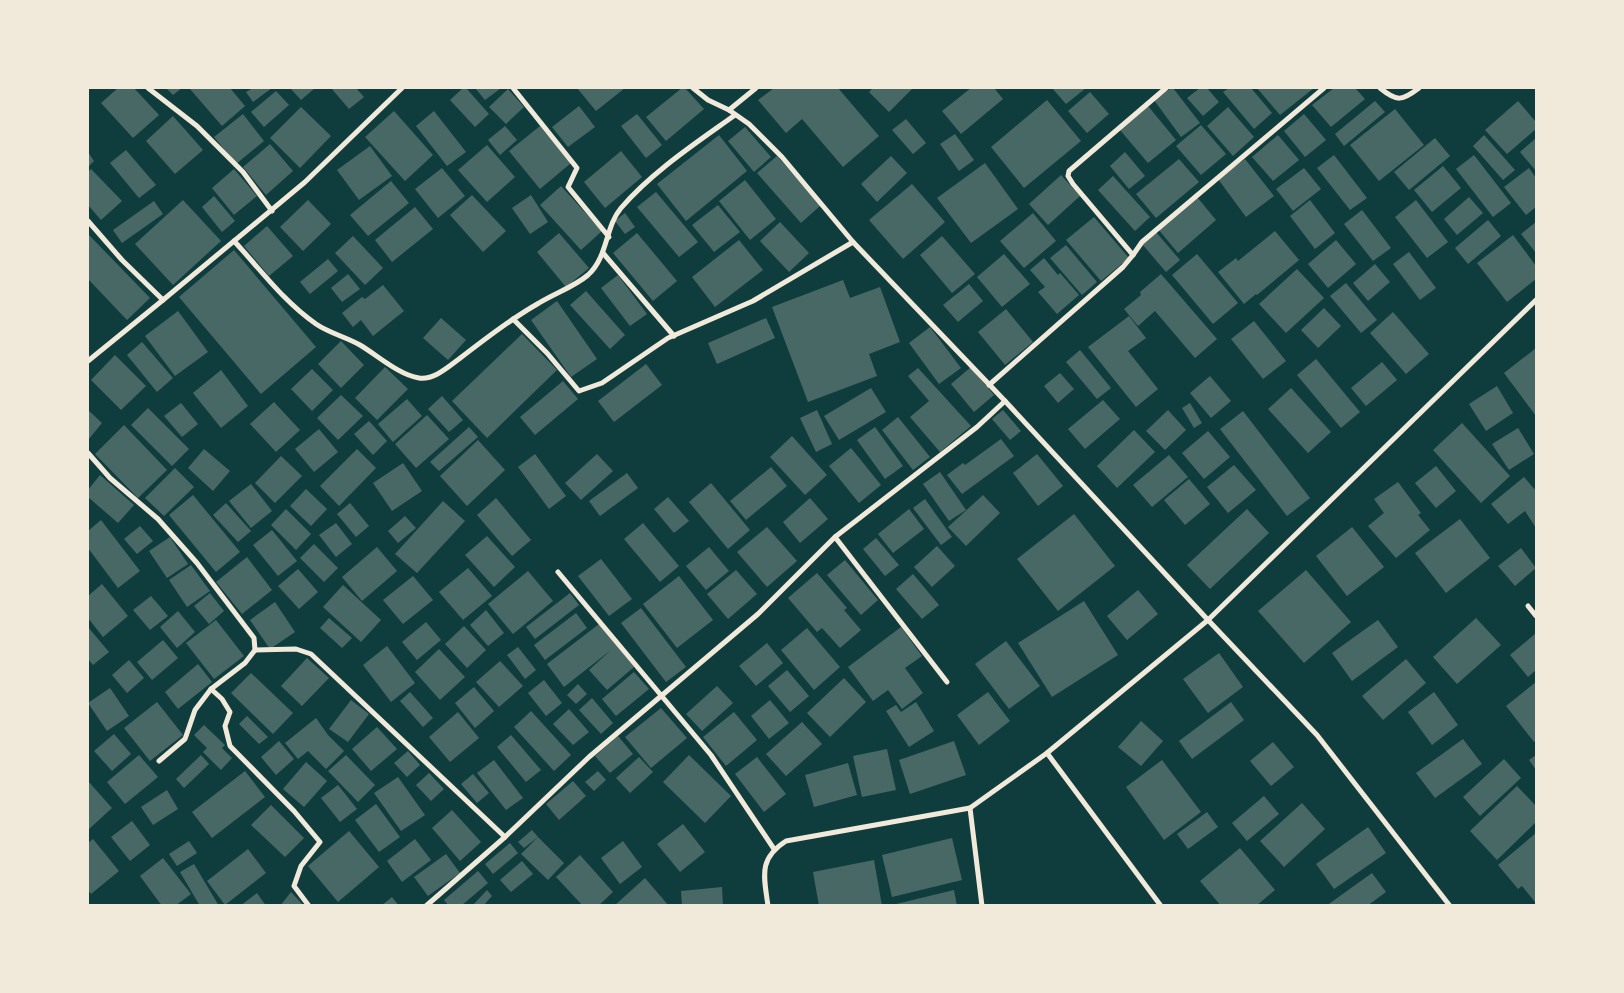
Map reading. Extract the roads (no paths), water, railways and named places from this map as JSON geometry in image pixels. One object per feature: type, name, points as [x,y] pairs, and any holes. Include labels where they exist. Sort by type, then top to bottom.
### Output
[{"type":"street","points":[[148,88],[197,126],[243,172],[272,210]]},
{"type":"street","points":[[88,361],[306,182],[402,88]]},
{"type":"street","points":[[514,88],[576,168],[568,187],[609,237]]},
{"type":"street","points":[[693,88],[708,100],[729,110],[754,128],[782,157],[853,242],[1320,739],[1450,906]]},
{"type":"street","points":[[729,110],[756,88]]},
{"type":"street","points":[[1133,255],[1068,176],[1069,171],[1166,88]]},
{"type":"street","points":[[989,385],[1116,273],[1142,242],[1324,88]]},
{"type":"street","points":[[1380,88],[1392,97],[1400,98],[1407,97],[1419,88]]},
{"type":"street","points":[[234,241],[296,310],[318,325],[359,344],[387,363],[419,378],[431,377],[444,370],[513,319],[589,275],[603,253],[613,224],[622,207],[672,161],[735,115]]},
{"type":"street","points":[[88,221],[122,260],[163,300]]},
{"type":"street","points":[[513,319],[547,353],[579,392],[602,383],[674,336],[753,301],[853,242]]},
{"type":"street","points":[[603,253],[674,336]]},
{"type":"street","points":[[768,906],[765,871],[767,859],[774,849],[786,841],[970,808],[1047,753],[1208,620],[1536,300]]},
{"type":"street","points":[[426,906],[505,837],[589,757],[758,614],[835,537],[977,427],[1005,402]]},
{"type":"street","points":[[88,453],[110,478],[158,519],[197,563],[221,598],[254,638],[255,650],[245,663],[211,688],[195,710],[185,739],[159,762]]},
{"type":"street","points":[[835,537],[947,682]]},
{"type":"street","points":[[558,572],[711,755],[774,849]]},
{"type":"street","points":[[1528,606],[1536,616]]},
{"type":"street","points":[[255,650],[296,649],[316,658],[505,837]]},
{"type":"street","points":[[211,688],[222,698],[230,712],[225,726],[230,746],[294,811],[320,842],[301,866],[294,886],[309,906]]},
{"type":"street","points":[[1047,753],[1162,906]]},
{"type":"street","points":[[970,808],[982,906]]}]
